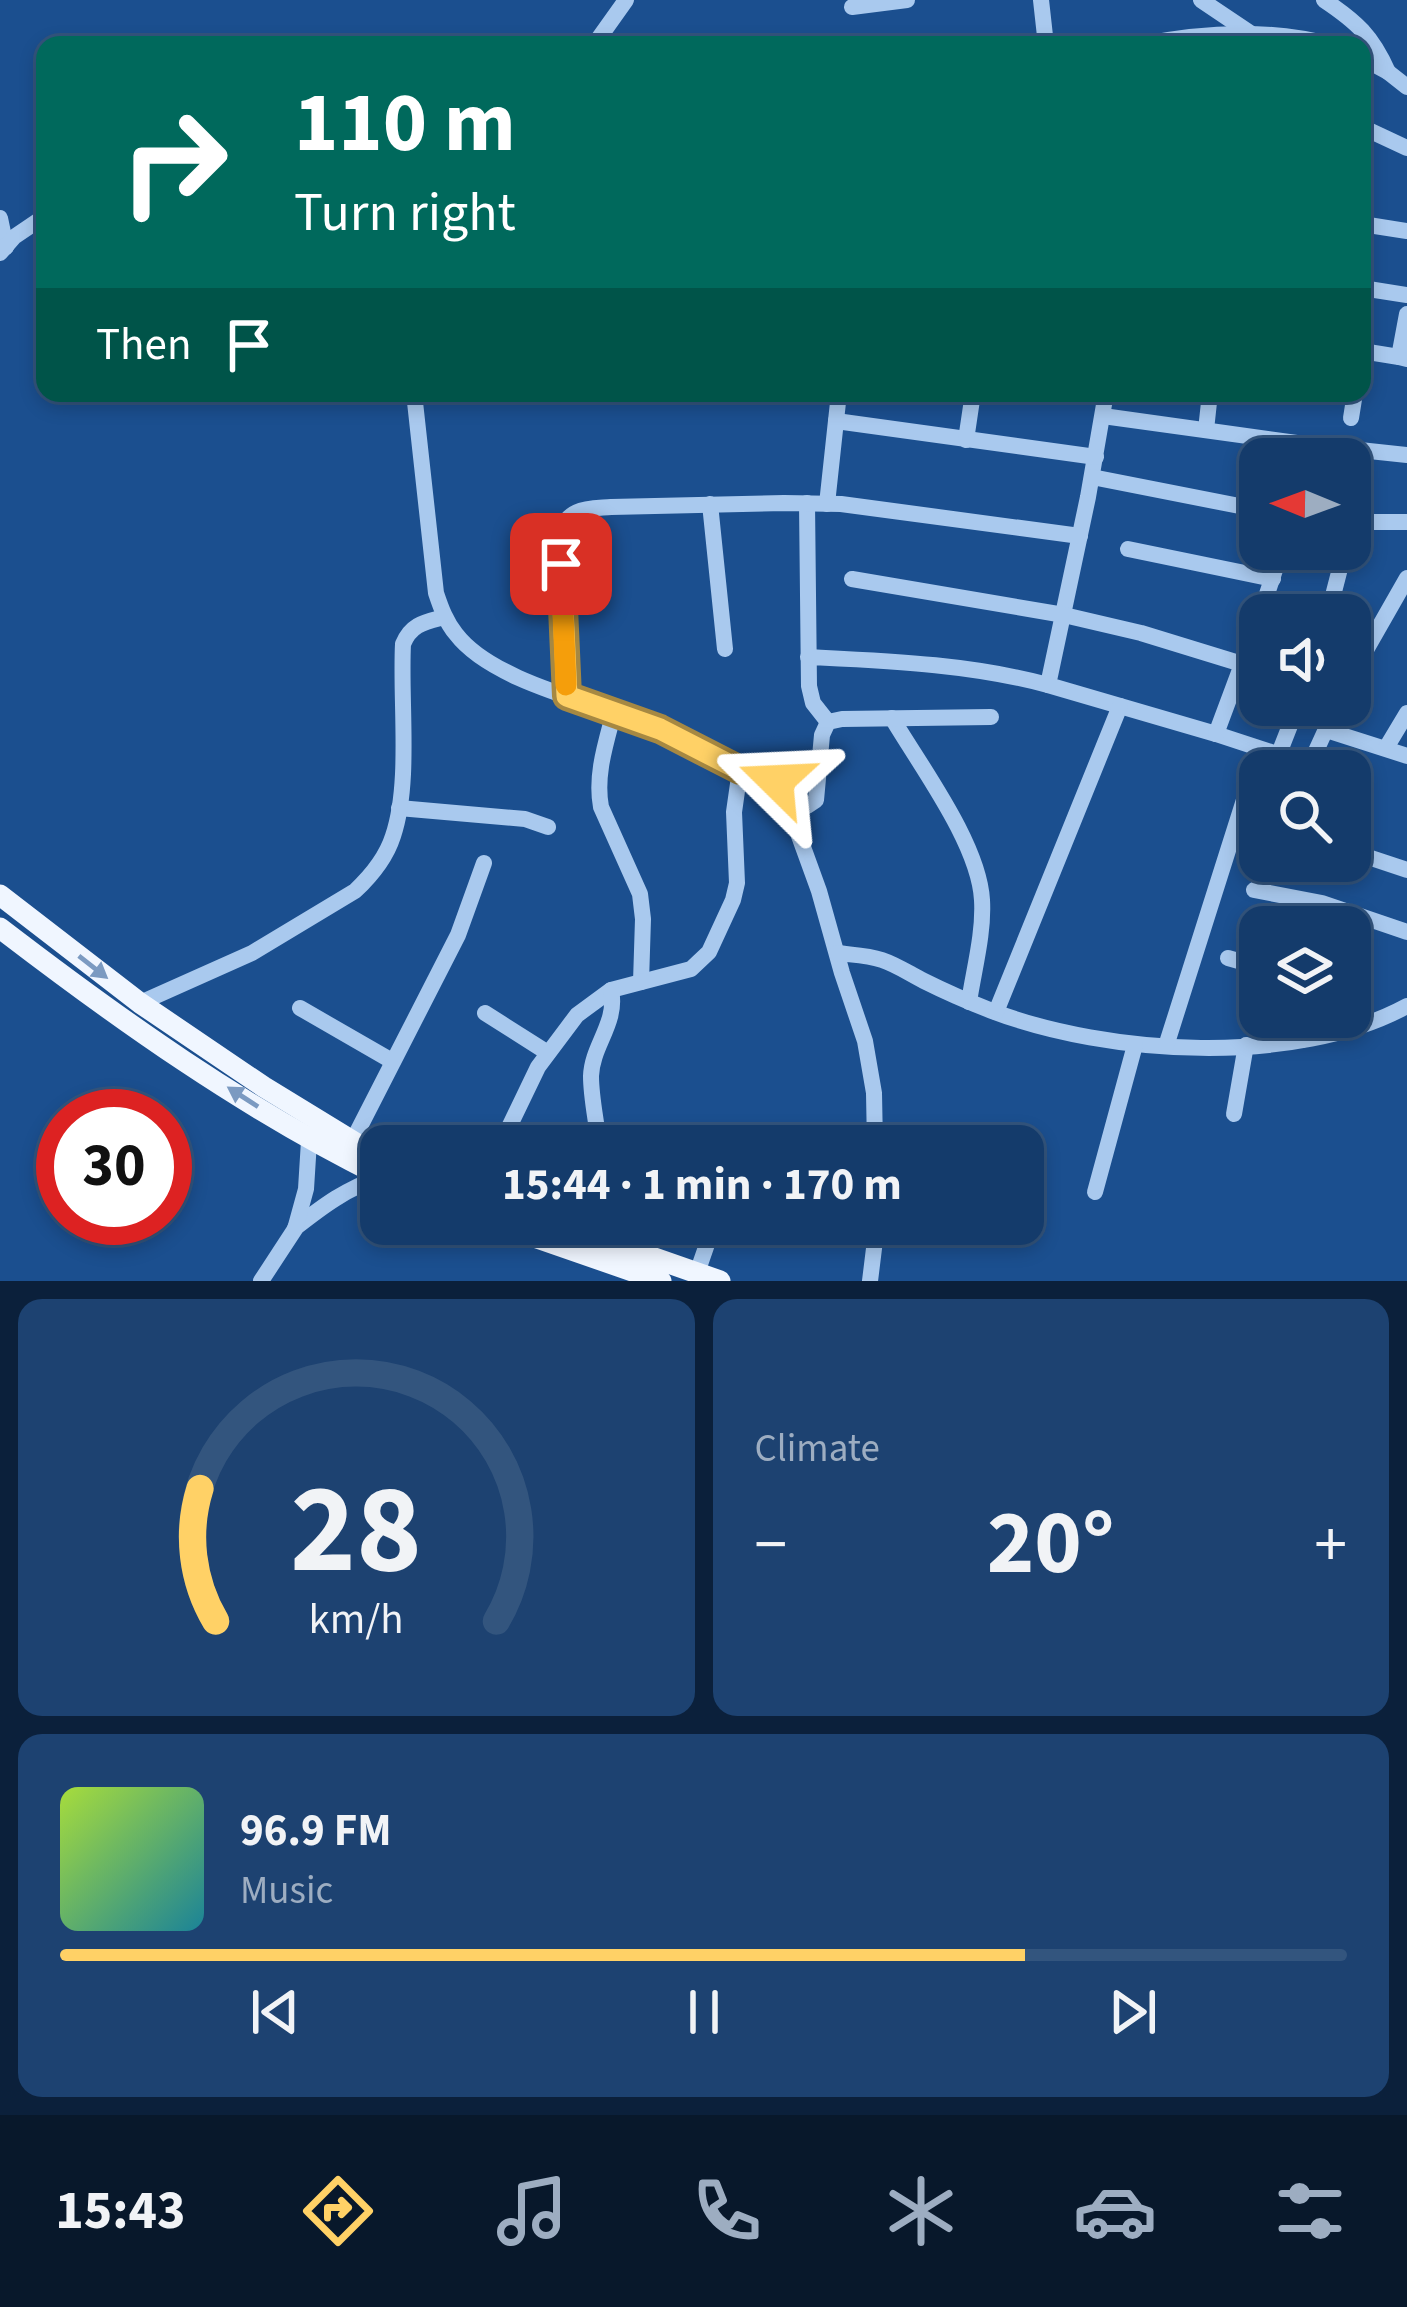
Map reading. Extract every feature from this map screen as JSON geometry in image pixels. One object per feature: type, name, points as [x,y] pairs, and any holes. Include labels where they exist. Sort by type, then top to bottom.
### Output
[{"type":"main road","points":[[0,895],[140,1003],[360,1159]]},
{"type":"main road","points":[[0,928],[123,1021],[309,1141],[360,1151]]},
{"type":"main road","points":[[558,1245],[662,1281]]},
{"type":"main road","points":[[621,1245],[720,1281]]},
{"type":"street","points":[[600,36],[626,0]]},
{"type":"street","points":[[852,7],[908,0]]},
{"type":"street","points":[[1041,0],[1045,36]]},
{"type":"street","points":[[1201,0],[1251,33]]},
{"type":"street","points":[[1324,0],[1370,36]]},
{"type":"street","points":[[1210,36],[1290,36]]},
{"type":"street","points":[[1371,39],[1388,72]]},
{"type":"street","points":[[1371,63],[1407,87]]},
{"type":"street","points":[[1371,131],[1407,148]]},
{"type":"street","points":[[0,218],[3,250]]},
{"type":"street","points":[[3,250],[36,222]]},
{"type":"street","points":[[1371,225],[1407,231]]},
{"type":"street","points":[[1371,289],[1407,295]]},
{"type":"street","points":[[1371,353],[1403,358],[1407,314]]},
{"type":"street","points":[[415,402],[436,592],[444,617],[470,650],[567,696],[671,734],[740,770],[776,781],[782,788],[871,1062],[874,1125]]},
{"type":"street","points":[[827,504],[838,402]]},
{"type":"street","points":[[966,440],[972,402]]},
{"type":"street","points":[[1048,685],[1105,402]]},
{"type":"street","points":[[1206,430],[1209,402]]},
{"type":"street","points":[[1351,418],[1354,402]]},
{"type":"street","points":[[1103,416],[1241,438]]},
{"type":"street","points":[[836,421],[1096,457]]},
{"type":"street","points":[[1371,454],[1407,455]]},
{"type":"street","points":[[1092,477],[1239,507]]},
{"type":"street","points":[[567,696],[560,544],[569,514],[586,509],[807,503],[874,507],[1080,536]]},
{"type":"street","points":[[807,503],[808,657],[813,703],[828,722]]},
{"type":"street","points":[[710,504],[725,649]]},
{"type":"street","points":[[1371,522],[1407,522]]},
{"type":"street","points":[[1128,549],[1273,580]]},
{"type":"street","points":[[1268,594],[1276,570]]},
{"type":"street","points":[[1371,641],[1407,578]]},
{"type":"street","points":[[852,579],[1064,615],[1239,663]]},
{"type":"street","points":[[140,1003],[252,953],[355,891],[380,862],[393,836],[399,808],[403,644],[415,626],[444,617]]},
{"type":"street","points":[[808,657],[910,662],[1048,685],[1261,750]]},
{"type":"street","points":[[1216,734],[1239,672]]},
{"type":"street","points":[[996,1012],[1120,706]]},
{"type":"street","points":[[614,712],[598,796],[640,894],[641,982]]},
{"type":"street","points":[[1386,748],[1407,713]]},
{"type":"street","points":[[790,808],[816,800],[822,735],[828,722],[991,717]]},
{"type":"street","points":[[892,718],[953,820],[977,872],[982,914],[969,1002]]},
{"type":"street","points":[[1315,750],[1328,726]]},
{"type":"street","points":[[1326,730],[1407,756]]},
{"type":"street","points":[[510,1125],[548,1053],[578,1016],[611,990],[691,969],[709,952],[737,883],[734,812],[740,770]]},
{"type":"street","points":[[399,808],[525,819],[548,826]]},
{"type":"street","points":[[1166,1046],[1239,816]]},
{"type":"street","points":[[1371,858],[1407,870]]},
{"type":"street","points":[[348,1149],[458,935],[484,863]]},
{"type":"street","points":[[1254,890],[1322,903],[1407,932]]},
{"type":"street","points":[[837,953],[883,960],[996,1012],[1073,1035],[1135,1045],[1301,1040],[1357,1028],[1407,1006]]},
{"type":"street","points":[[1228,958],[1239,961]]},
{"type":"street","points":[[597,1125],[591,1076],[612,1014],[611,990]]},
{"type":"street","points":[[300,1008],[392,1061]]},
{"type":"street","points":[[485,1012],[548,1053]]},
{"type":"street","points":[[1095,1192],[1135,1045]]},
{"type":"street","points":[[1234,1114],[1246,1045]]},
{"type":"street","points":[[261,1281],[295,1228],[306,1189],[309,1141]]},
{"type":"street","points":[[295,1228],[360,1184]]},
{"type":"street","points":[[697,1273],[707,1245]]},
{"type":"street","points":[[870,1281],[874,1245]]},
{"type":"slow traffic","points":[[563,613],[566,685]]},
{"type":"route","points":[[561,564],[567,696],[660,729],[740,770],[776,781]]}]
